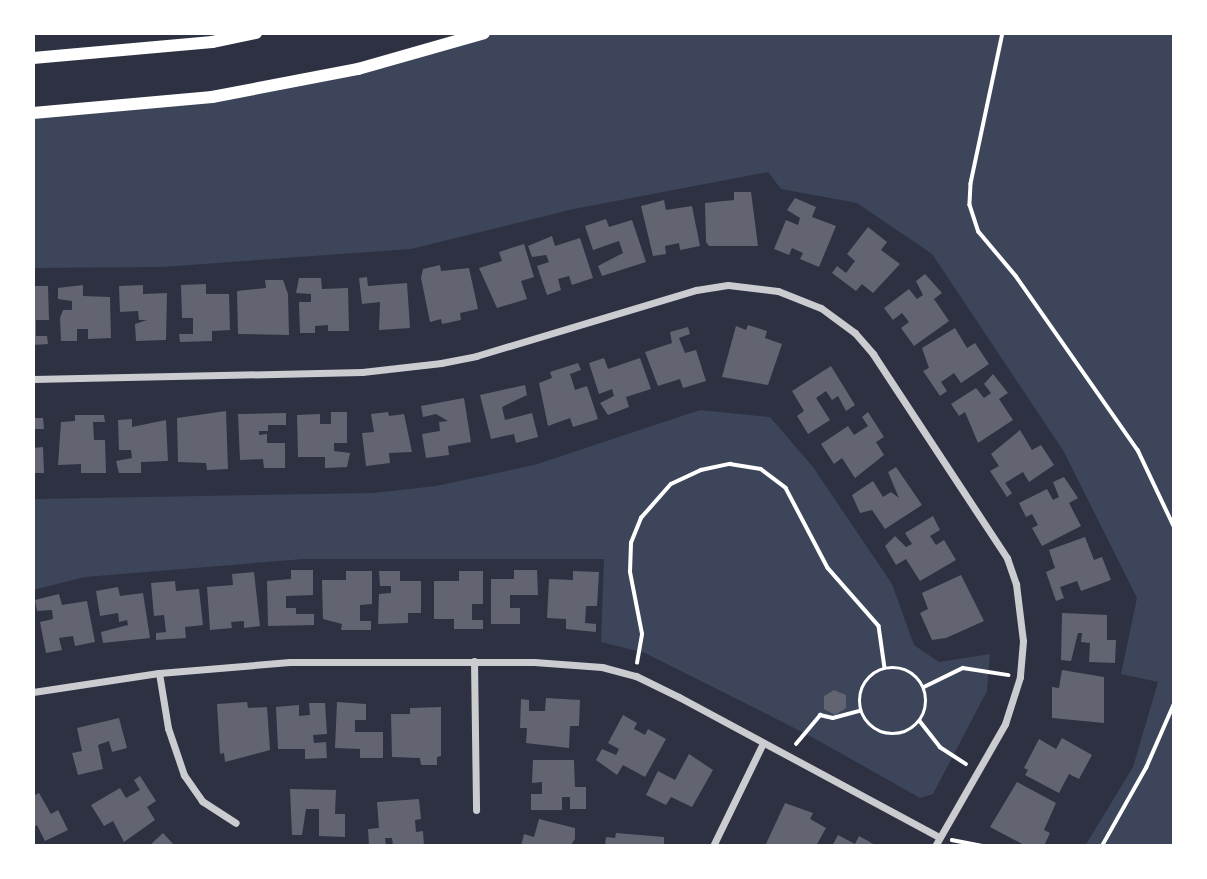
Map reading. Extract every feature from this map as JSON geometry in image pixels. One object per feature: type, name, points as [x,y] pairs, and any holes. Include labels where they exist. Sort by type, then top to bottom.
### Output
[{"type":"main road","points":[[33,58],[212,42],[256,33]]},
{"type":"main road","points":[[33,113],[212,97],[358,69],[484,33]]},
{"type":"street","points":[[33,379],[362,372],[476,356],[696,290],[728,285],[778,291],[821,308],[855,333],[1007,558],[1020,609],[1020,677],[1004,724],[935,846]]},
{"type":"street","points":[[474,661],[476,810]]},
{"type":"street","points":[[33,692],[159,673],[290,662],[474,661],[602,667],[636,676],[762,746],[939,838]]},
{"type":"street","points":[[159,673],[170,737],[184,775],[202,801],[236,823]]},
{"type":"street","points":[[713,846],[762,746]]},
{"type":"path","points":[[1003,33],[971,184],[970,205],[979,232],[1016,276],[1138,450],[1174,526]]},
{"type":"path","points":[[636,676],[642,634],[630,572],[631,543],[641,518],[671,484],[701,470],[730,464],[761,469],[786,488],[828,568],[879,626],[885,668]]},
{"type":"path","points":[[885,668],[908,671],[923,688],[926,699],[920,721],[903,733],[882,733],[860,711],[866,681],[885,668]]},
{"type":"path","points":[[923,688],[963,668],[1020,677]]},
{"type":"path","points":[[1102,846],[1146,768],[1174,704]]},
{"type":"path","points":[[788,758],[804,728],[820,715],[833,718],[860,711]]},
{"type":"path","points":[[920,721],[949,755],[977,770]]},
{"type":"path","points":[[939,838],[983,846]]},
{"type":"shaded area","points":[[484,33],[1174,33],[1174,846],[1085,846],[1133,767],[1158,682],[1121,674],[1137,598],[1064,452],[932,254],[857,203],[781,189],[768,172],[574,209],[411,249],[162,267],[33,268],[33,113],[212,97]]},
{"type":"shaded area","points":[[700,410],[770,417],[813,467],[892,584],[914,645],[939,662],[990,654],[987,691],[933,794],[920,798],[810,736],[645,653],[601,642],[604,559],[304,559],[85,577],[33,590],[33,499],[373,493],[436,486],[534,465]]},
{"type":"building","points":[[734,192],[751,192],[758,246],[709,246],[706,242],[705,203],[734,200]]},
{"type":"building","points":[[795,198],[816,207],[812,217],[836,226],[819,267],[800,259],[803,253],[792,248],[789,255],[774,249],[786,220],[798,225],[800,218],[787,210]]},
{"type":"building","points":[[664,200],[666,210],[692,206],[700,246],[680,250],[679,243],[665,246],[666,254],[653,256],[641,206]]},
{"type":"building","points":[[606,219],[609,227],[632,220],[646,262],[602,276],[598,266],[623,253],[619,241],[593,250],[585,226]]},
{"type":"building","points":[[868,227],[887,242],[881,250],[900,264],[873,293],[862,284],[856,291],[832,273],[837,266],[846,273],[855,261],[847,254]]},
{"type":"building","points":[[552,236],[555,246],[580,238],[593,278],[572,285],[569,276],[558,279],[561,290],[547,295],[537,266],[549,262],[546,255],[532,257],[528,246]]},
{"type":"building","points":[[524,244],[534,277],[521,281],[527,299],[497,308],[479,268],[502,261],[499,252]]},
{"type":"building","points":[[440,265],[441,271],[469,268],[478,309],[460,313],[461,320],[442,324],[441,319],[430,322],[421,278],[423,269]]},
{"type":"building","points":[[925,274],[942,293],[934,299],[949,321],[914,346],[901,328],[909,322],[902,313],[893,320],[884,308],[909,289],[917,299],[923,295],[916,281]]},
{"type":"building","points":[[367,277],[368,286],[407,283],[410,328],[379,330],[380,302],[362,304],[359,278]]},
{"type":"building","points":[[299,278],[321,278],[322,289],[348,288],[349,331],[328,331],[328,325],[315,326],[315,333],[300,333],[299,302],[311,302],[311,294],[296,293]]},
{"type":"building","points":[[265,280],[283,280],[288,294],[289,335],[238,334],[237,291],[266,288]]},
{"type":"building","points":[[206,284],[206,294],[229,294],[230,330],[212,331],[212,341],[180,342],[179,334],[193,334],[193,318],[182,318],[181,285]]},
{"type":"building","points":[[83,285],[83,296],[110,297],[111,338],[88,339],[88,329],[77,329],[77,341],[61,341],[60,318],[63,310],[72,310],[72,301],[58,299],[58,288]]},
{"type":"building","points":[[143,285],[143,294],[167,293],[166,340],[136,341],[135,324],[147,320],[139,320],[138,311],[120,312],[119,286]]},
{"type":"building","points":[[33,286],[48,286],[49,320],[36,320],[36,336],[47,336],[48,344],[33,345]]},
{"type":"building","points":[[748,325],[767,331],[765,338],[782,344],[768,385],[722,377],[736,326],[746,330]]},
{"type":"building","points":[[688,327],[690,334],[679,338],[685,353],[696,350],[706,381],[683,388],[680,379],[658,386],[645,352],[672,343],[670,332]]},
{"type":"building","points":[[955,328],[967,348],[975,343],[989,364],[961,383],[954,373],[941,382],[947,391],[940,396],[923,371],[929,368],[922,348]]},
{"type":"building","points":[[604,358],[608,369],[640,358],[651,389],[626,397],[629,407],[608,415],[600,403],[614,396],[612,389],[599,394],[589,363]]},
{"type":"building","points":[[578,363],[581,370],[570,374],[575,390],[587,386],[598,419],[573,427],[570,418],[548,426],[539,383],[552,378],[550,372]]},
{"type":"building","points":[[831,366],[855,405],[846,411],[838,396],[832,400],[826,391],[816,398],[830,420],[808,434],[797,416],[804,411],[792,391]]},
{"type":"building","points":[[993,374],[1008,393],[999,399],[1013,420],[978,443],[965,412],[959,416],[951,404],[976,388],[984,398],[991,393],[984,384]]},
{"type":"building","points":[[525,385],[527,395],[502,407],[505,420],[532,413],[538,437],[516,443],[514,434],[491,439],[480,395]]},
{"type":"building","points":[[464,398],[471,442],[448,446],[449,455],[426,458],[422,434],[440,431],[439,422],[448,421],[436,414],[423,417],[421,406]]},
{"type":"building","points":[[226,411],[228,469],[207,470],[206,463],[178,462],[177,418]]},
{"type":"building","points":[[331,412],[347,412],[347,443],[334,443],[334,451],[350,453],[347,467],[325,468],[325,457],[298,457],[297,415],[320,414],[320,424],[331,424]]},
{"type":"building","points":[[388,412],[389,416],[404,414],[412,452],[389,453],[390,463],[366,466],[362,433],[374,432],[371,414]]},
{"type":"building","points":[[868,412],[884,437],[876,442],[884,455],[855,478],[842,458],[834,464],[821,444],[848,426],[854,435],[868,426],[862,417]]},
{"type":"building","points":[[286,413],[286,425],[268,425],[268,431],[259,431],[259,435],[267,434],[267,443],[285,443],[285,468],[264,468],[263,459],[240,460],[238,414]]},
{"type":"building","points":[[75,415],[104,415],[105,422],[93,422],[94,440],[105,440],[106,473],[81,473],[81,464],[58,465],[61,422],[75,421]]},
{"type":"building","points":[[33,418],[43,418],[44,429],[33,429]]},
{"type":"building","points":[[132,419],[132,427],[166,420],[168,461],[141,462],[141,473],[119,473],[116,461],[132,458],[131,450],[119,450],[118,420]]},
{"type":"building","points":[[1020,430],[1032,450],[1041,445],[1054,465],[1029,482],[1023,472],[1005,483],[1012,493],[1007,497],[990,471],[999,466],[991,454]]},
{"type":"building","points":[[43,447],[44,473],[33,473],[33,448]]},
{"type":"building","points":[[896,467],[922,505],[885,529],[872,510],[860,513],[852,495],[873,481],[883,497],[891,492],[899,498],[888,472]]},
{"type":"building","points":[[1064,477],[1078,498],[1069,503],[1081,526],[1042,546],[1032,528],[1038,525],[1032,514],[1026,517],[1019,503],[1047,489],[1053,500],[1059,497],[1053,482]]},
{"type":"building","points":[[933,516],[940,530],[930,536],[936,545],[944,540],[956,560],[920,581],[906,559],[896,565],[885,546],[895,536],[906,547],[912,544],[905,533]]},
{"type":"building","points":[[1085,537],[1094,560],[1102,557],[1111,580],[1081,591],[1077,581],[1060,587],[1064,598],[1056,601],[1046,572],[1055,568],[1049,550]]},
{"type":"building","points":[[291,570],[313,570],[313,595],[286,596],[286,608],[296,608],[296,614],[314,614],[314,625],[268,626],[267,581],[291,579]]},
{"type":"building","points":[[514,570],[537,570],[538,595],[510,595],[510,608],[520,608],[520,624],[491,624],[491,579],[514,579]]},
{"type":"building","points":[[346,571],[372,571],[372,604],[360,605],[360,621],[371,621],[371,630],[341,630],[342,624],[323,619],[322,580],[346,580]]},
{"type":"building","points":[[379,571],[400,571],[400,581],[421,581],[421,613],[408,613],[408,623],[378,624],[379,594],[391,593],[391,586],[380,586]]},
{"type":"building","points":[[459,571],[483,571],[483,604],[472,604],[472,620],[483,620],[483,629],[454,629],[454,619],[434,619],[434,581],[459,581]]},
{"type":"building","points":[[573,571],[599,572],[597,606],[586,606],[585,623],[596,624],[596,632],[566,629],[566,619],[547,618],[549,579],[573,580]]},
{"type":"building","points":[[254,572],[260,626],[244,628],[244,621],[231,622],[232,628],[210,630],[207,587],[233,585],[232,574]]},
{"type":"building","points":[[961,575],[984,621],[946,638],[932,640],[920,613],[928,609],[922,593]]},
{"type":"building","points":[[175,581],[176,591],[199,589],[203,625],[185,627],[186,638],[156,640],[156,633],[166,632],[164,615],[154,616],[151,583]]},
{"type":"building","points":[[118,587],[120,596],[143,593],[150,638],[103,643],[101,632],[128,625],[127,620],[119,622],[118,613],[100,616],[96,591]]},
{"type":"building","points":[[59,594],[62,605],[87,601],[95,642],[75,646],[73,636],[59,638],[62,650],[46,653],[40,622],[53,619],[52,610],[37,611],[35,600]]},
{"type":"building","points":[[1062,613],[1107,615],[1107,640],[1116,640],[1115,663],[1089,662],[1090,643],[1081,642],[1082,633],[1078,633],[1071,661],[1061,660]]},
{"type":"building","points":[[1062,670],[1104,677],[1104,723],[1052,718],[1052,687],[1059,688]]},
{"type":"building","points":[[834,690],[846,695],[846,708],[835,715],[824,709],[824,696]]},
{"type":"building","points":[[546,698],[580,700],[579,726],[570,726],[569,748],[526,743],[527,728],[520,728],[521,699],[529,700],[529,711],[545,711]]},
{"type":"building","points":[[247,702],[248,708],[267,707],[270,750],[225,762],[224,753],[220,754],[217,704]]},
{"type":"building","points":[[337,702],[366,704],[366,720],[355,720],[355,732],[383,732],[383,758],[360,758],[360,749],[335,748]]},
{"type":"building","points":[[309,703],[325,703],[327,734],[313,735],[314,743],[326,742],[327,758],[305,759],[305,749],[278,749],[276,707],[299,705],[299,716],[310,715]]},
{"type":"building","points":[[441,707],[441,756],[437,757],[437,765],[421,765],[420,758],[392,757],[391,714],[410,714],[410,708]]},
{"type":"building","points":[[623,715],[637,723],[634,729],[645,735],[648,729],[666,739],[645,777],[623,765],[617,775],[596,760],[602,749],[616,755],[619,749],[608,743]]},
{"type":"building","points":[[119,718],[127,748],[112,752],[109,741],[98,745],[103,769],[78,775],[72,753],[82,751],[77,728]]},
{"type":"building","points":[[1062,738],[1092,755],[1079,779],[1069,774],[1059,793],[1025,775],[1028,770],[1024,768],[1039,739],[1056,749]]},
{"type":"building","points":[[689,754],[713,770],[692,807],[671,797],[666,805],[646,795],[658,771],[675,780]]},
{"type":"building","points":[[533,760],[574,760],[575,787],[586,787],[586,809],[570,809],[570,797],[562,797],[562,810],[531,810],[531,794],[542,794],[542,782],[532,783]]},
{"type":"building","points":[[140,776],[156,801],[147,807],[155,820],[124,842],[113,821],[104,826],[91,805],[120,788],[126,798],[140,790],[134,780]]},
{"type":"building","points":[[1017,782],[1056,803],[1044,830],[1050,833],[1044,846],[1026,846],[990,827]]},
{"type":"building","points":[[290,789],[336,790],[335,814],[345,814],[345,837],[319,836],[319,809],[306,809],[302,835],[292,835]]},
{"type":"building","points":[[39,793],[51,814],[58,810],[68,830],[45,841],[37,825],[33,828],[33,796]]},
{"type":"building","points":[[419,799],[421,819],[415,820],[416,832],[423,831],[424,846],[393,846],[392,838],[385,838],[386,846],[369,846],[368,829],[379,828],[377,802]]},
{"type":"building","points":[[785,803],[813,813],[810,819],[826,828],[816,846],[765,846]]},
{"type":"building","points":[[539,819],[575,828],[575,839],[570,846],[521,846],[524,834],[534,837]]},
{"type":"building","points":[[163,833],[175,846],[149,846]]},
{"type":"building","points":[[616,833],[664,837],[664,846],[605,846],[606,837],[615,838]]},
{"type":"building","points":[[838,835],[855,844],[859,836],[877,846],[832,846]]}]
